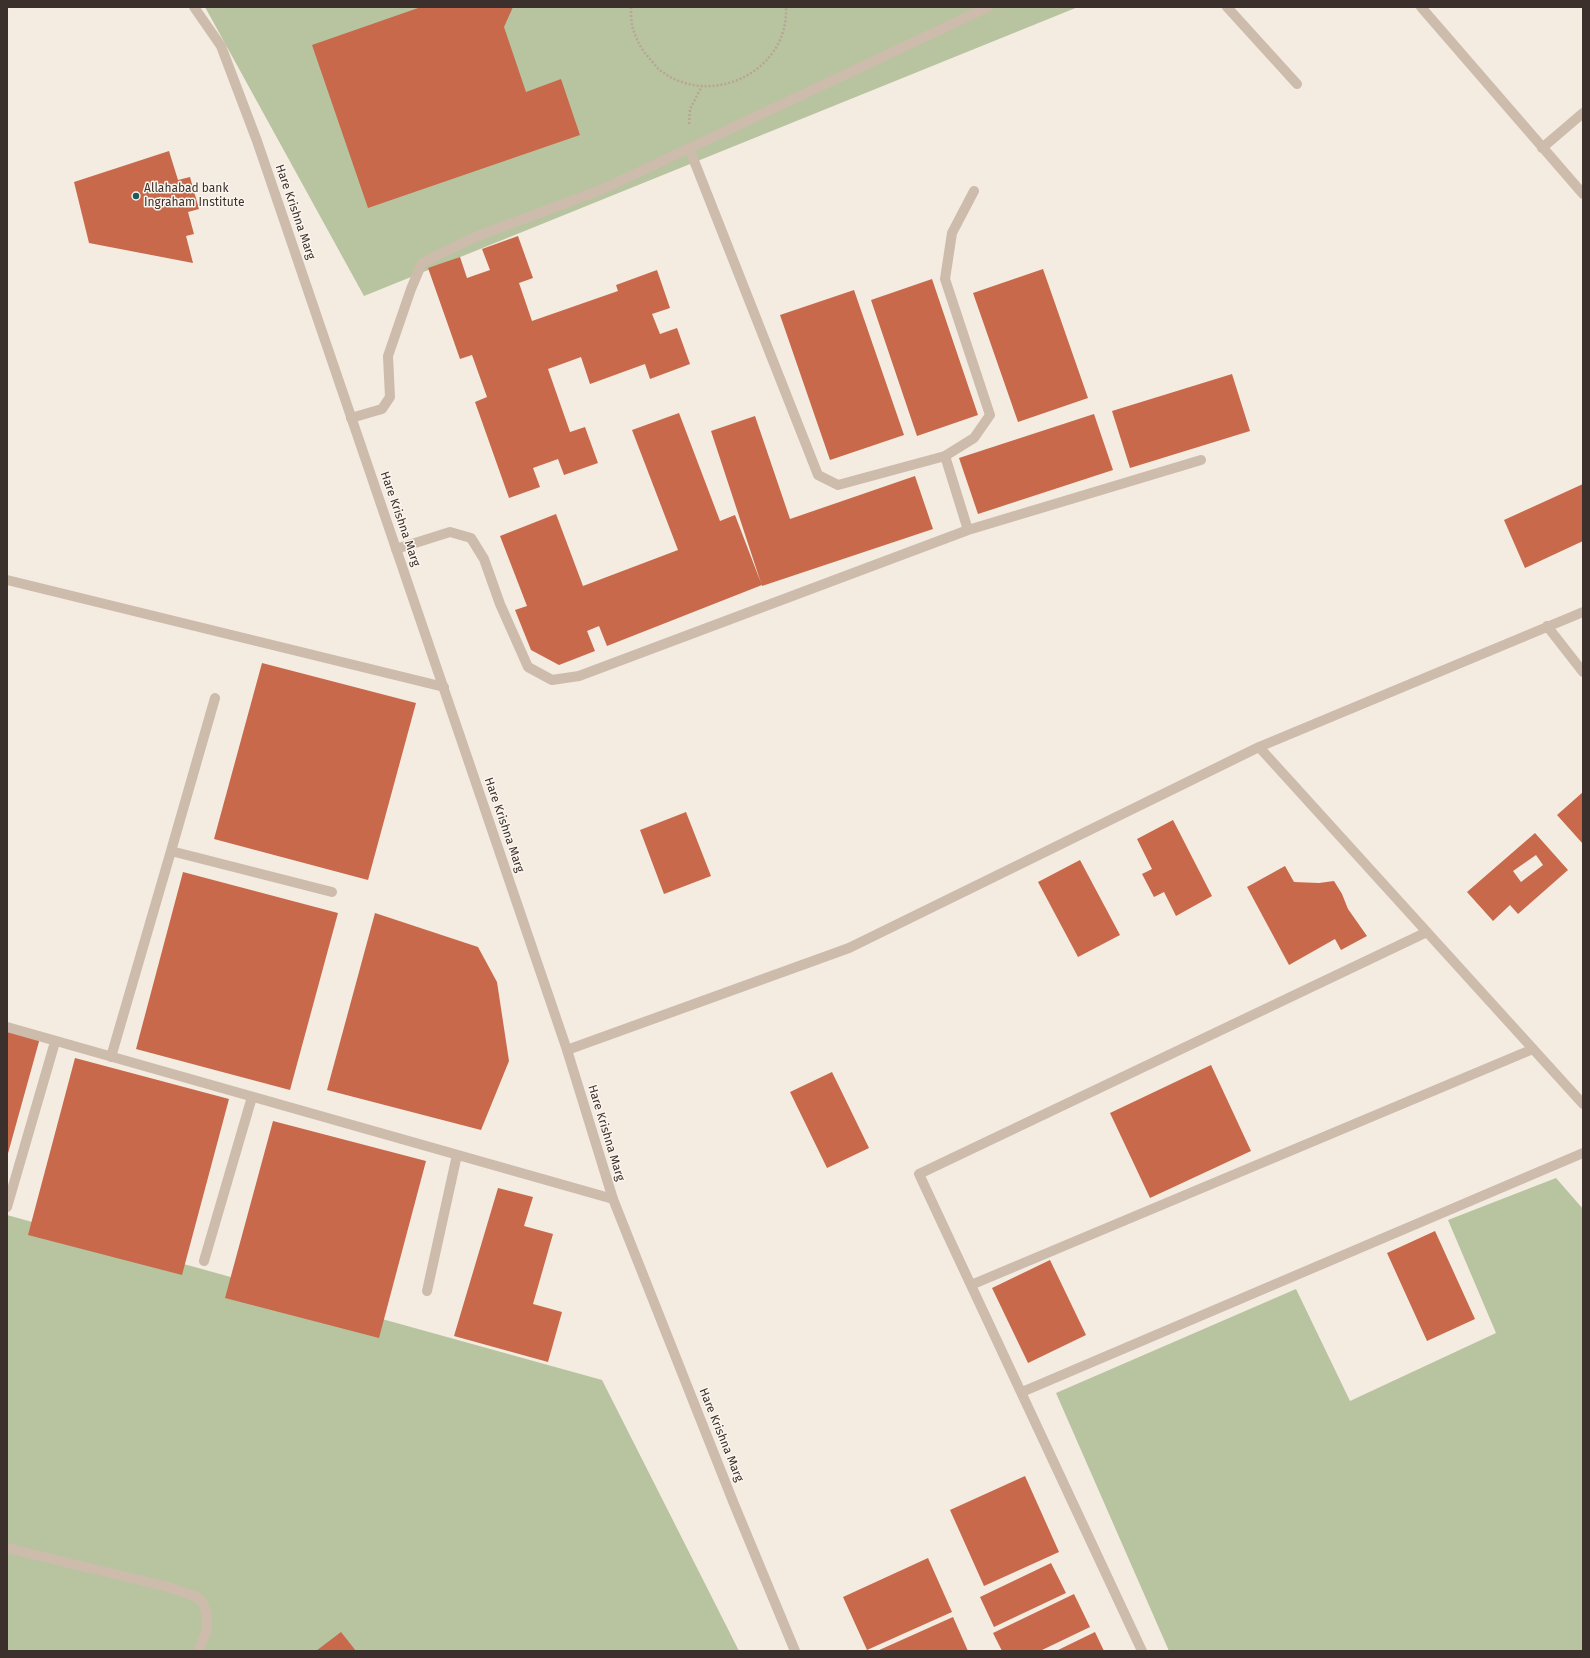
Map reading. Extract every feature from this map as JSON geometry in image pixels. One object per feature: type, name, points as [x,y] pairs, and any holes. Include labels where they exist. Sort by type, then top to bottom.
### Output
[{"type":"street","name":"Hare Krishna Marg","points":[[194,7],[221,46],[257,141],[567,1050],[613,1199],[734,1504],[795,1651]]},
{"type":"street","points":[[351,418],[382,409],[390,397],[388,356],[411,289],[422,263],[475,237],[603,189],[988,7]]},
{"type":"street","points":[[1227,7],[1297,84]]},
{"type":"street","points":[[1421,7],[1583,194]]},
{"type":"street","points":[[1542,148],[1583,113]]},
{"type":"street","points":[[689,148],[818,475],[838,485],[945,456],[974,438],[990,415],[945,279],[952,233],[974,191]]},
{"type":"street","points":[[945,456],[968,530]]},
{"type":"street","points":[[396,549],[450,532],[471,538],[484,559],[500,604],[528,667],[552,680],[578,676],[968,530],[1201,460]]},
{"type":"street","points":[[7,580],[444,687]]},
{"type":"street","points":[[567,1050],[849,948],[1259,747],[1583,612]]},
{"type":"street","points":[[1547,626],[1583,672]]},
{"type":"street","points":[[111,1056],[215,698]]},
{"type":"street","points":[[1259,747],[1583,1104]]},
{"type":"street","points":[[171,851],[332,892]]},
{"type":"street","points":[[1142,1651],[920,1174],[1427,932]]},
{"type":"street","points":[[7,1027],[613,1199]]},
{"type":"street","points":[[7,1207],[56,1042]]},
{"type":"street","points":[[971,1285],[1533,1049]]},
{"type":"street","points":[[204,1261],[252,1097]]},
{"type":"street","points":[[1022,1392],[1583,1153]]},
{"type":"street","points":[[428,1291],[457,1155]]},
{"type":"street","points":[[7,1548],[168,1587],[197,1597],[203,1603],[206,1612],[207,1628],[199,1651]]},
{"type":"path","points":[[631,7],[632,26],[642,51],[661,71],[685,83],[712,87],[738,81],[761,67],[778,45],[787,20],[786,7]]},
{"type":"path","points":[[689,148],[690,108],[702,86]]},
{"type":"green space","points":[[205,7],[1078,7],[364,296]]},
{"type":"green space","points":[[1556,1178],[1583,1209],[1583,1651],[1169,1651],[1056,1393],[1296,1289],[1350,1401],[1496,1333],[1448,1220]]},
{"type":"green space","points":[[7,1215],[602,1380],[739,1651],[7,1651]]},
{"type":"building","points":[[421,7],[513,7],[504,27],[526,92],[561,79],[580,135],[368,208],[312,45]]},
{"type":"building","name":"Allahabad bank Ingraham Institute","points":[[169,151],[178,180],[190,177],[199,209],[188,212],[194,234],[186,236],[193,263],[89,243],[74,182]]},
{"type":"building","points":[[518,236],[533,278],[519,283],[532,321],[618,291],[616,285],[657,270],[670,308],[652,314],[660,334],[677,328],[690,364],[650,379],[645,364],[590,384],[581,357],[548,369],[570,432],[585,427],[598,463],[564,475],[558,459],[533,468],[540,487],[509,498],[475,402],[487,397],[472,355],[460,359],[428,268],[460,257],[467,278],[490,270],[482,249]]},
{"type":"building","points":[[1043,269],[1088,398],[1018,422],[973,293]]},
{"type":"building","points":[[932,279],[978,415],[917,436],[871,300]]},
{"type":"building","points":[[854,290],[904,435],[830,460],[780,315]]},
{"type":"building","points":[[1232,374],[1250,431],[1130,468],[1112,411]]},
{"type":"building","points":[[679,413],[720,521],[735,515],[761,583],[711,431],[755,416],[790,519],[915,476],[933,529],[762,585],[607,646],[599,626],[587,631],[595,651],[559,665],[531,650],[515,610],[527,606],[500,536],[556,514],[583,586],[678,550],[632,430]]},
{"type":"building","points":[[1094,414],[1113,470],[978,514],[959,458]]},
{"type":"building","points":[[1583,484],[1583,541],[1525,568],[1504,520]]},
{"type":"building","points":[[262,663],[416,703],[368,880],[214,839]]},
{"type":"building","points":[[1583,792],[1583,844],[1557,815]]},
{"type":"building","points":[[686,812],[711,876],[664,894],[640,830]]},
{"type":"building","points":[[1173,820],[1212,896],[1176,916],[1164,892],[1154,897],[1142,874],[1152,869],[1137,839]]},
{"type":"building","points":[[1535,833],[1568,870],[1518,914],[1510,905],[1493,921],[1467,892]],"holes":[[[1536,855],[1543,865],[1521,882],[1513,871]]]},
{"type":"building","points":[[1080,860],[1120,935],[1078,957],[1038,882]]},
{"type":"building","points":[[1285,866],[1294,882],[1319,883],[1334,881],[1342,894],[1348,909],[1367,936],[1341,950],[1335,939],[1289,965],[1247,887]]},
{"type":"building","points":[[183,872],[338,913],[290,1090],[136,1049]]},
{"type":"building","points":[[375,913],[478,947],[497,982],[509,1061],[481,1130],[327,1090]]},
{"type":"building","points":[[7,1029],[40,1038],[7,1157]]},
{"type":"building","points":[[75,1058],[229,1099],[182,1275],[28,1235]]},
{"type":"building","points":[[1211,1065],[1251,1151],[1150,1198],[1110,1113]]},
{"type":"building","points":[[832,1072],[869,1148],[827,1168],[790,1092]]},
{"type":"building","points":[[273,1121],[426,1161],[379,1338],[225,1298]]},
{"type":"building","points":[[498,1188],[533,1197],[524,1226],[553,1234],[533,1304],[562,1312],[548,1362],[454,1336]]},
{"type":"building","points":[[1435,1231],[1475,1319],[1427,1341],[1387,1253]]},
{"type":"building","points":[[1050,1260],[1086,1335],[1028,1363],[992,1288]]},
{"type":"building","points":[[1025,1476],[1059,1552],[984,1586],[950,1510]]},
{"type":"building","points":[[928,1558],[952,1612],[867,1650],[843,1597]]},
{"type":"building","points":[[1051,1563],[1066,1593],[994,1627],[980,1597]]},
{"type":"building","points":[[1074,1594],[1090,1627],[1040,1651],[1002,1651],[993,1633]]},
{"type":"building","points":[[953,1617],[968,1651],[877,1651]]},
{"type":"building","points":[[341,1632],[356,1651],[316,1651]]},
{"type":"building","points":[[1095,1632],[1104,1651],[1056,1651]]},
{"type":"place","name":"Allahabad bank Ingraham Institute","points":[[136,196]]}]
